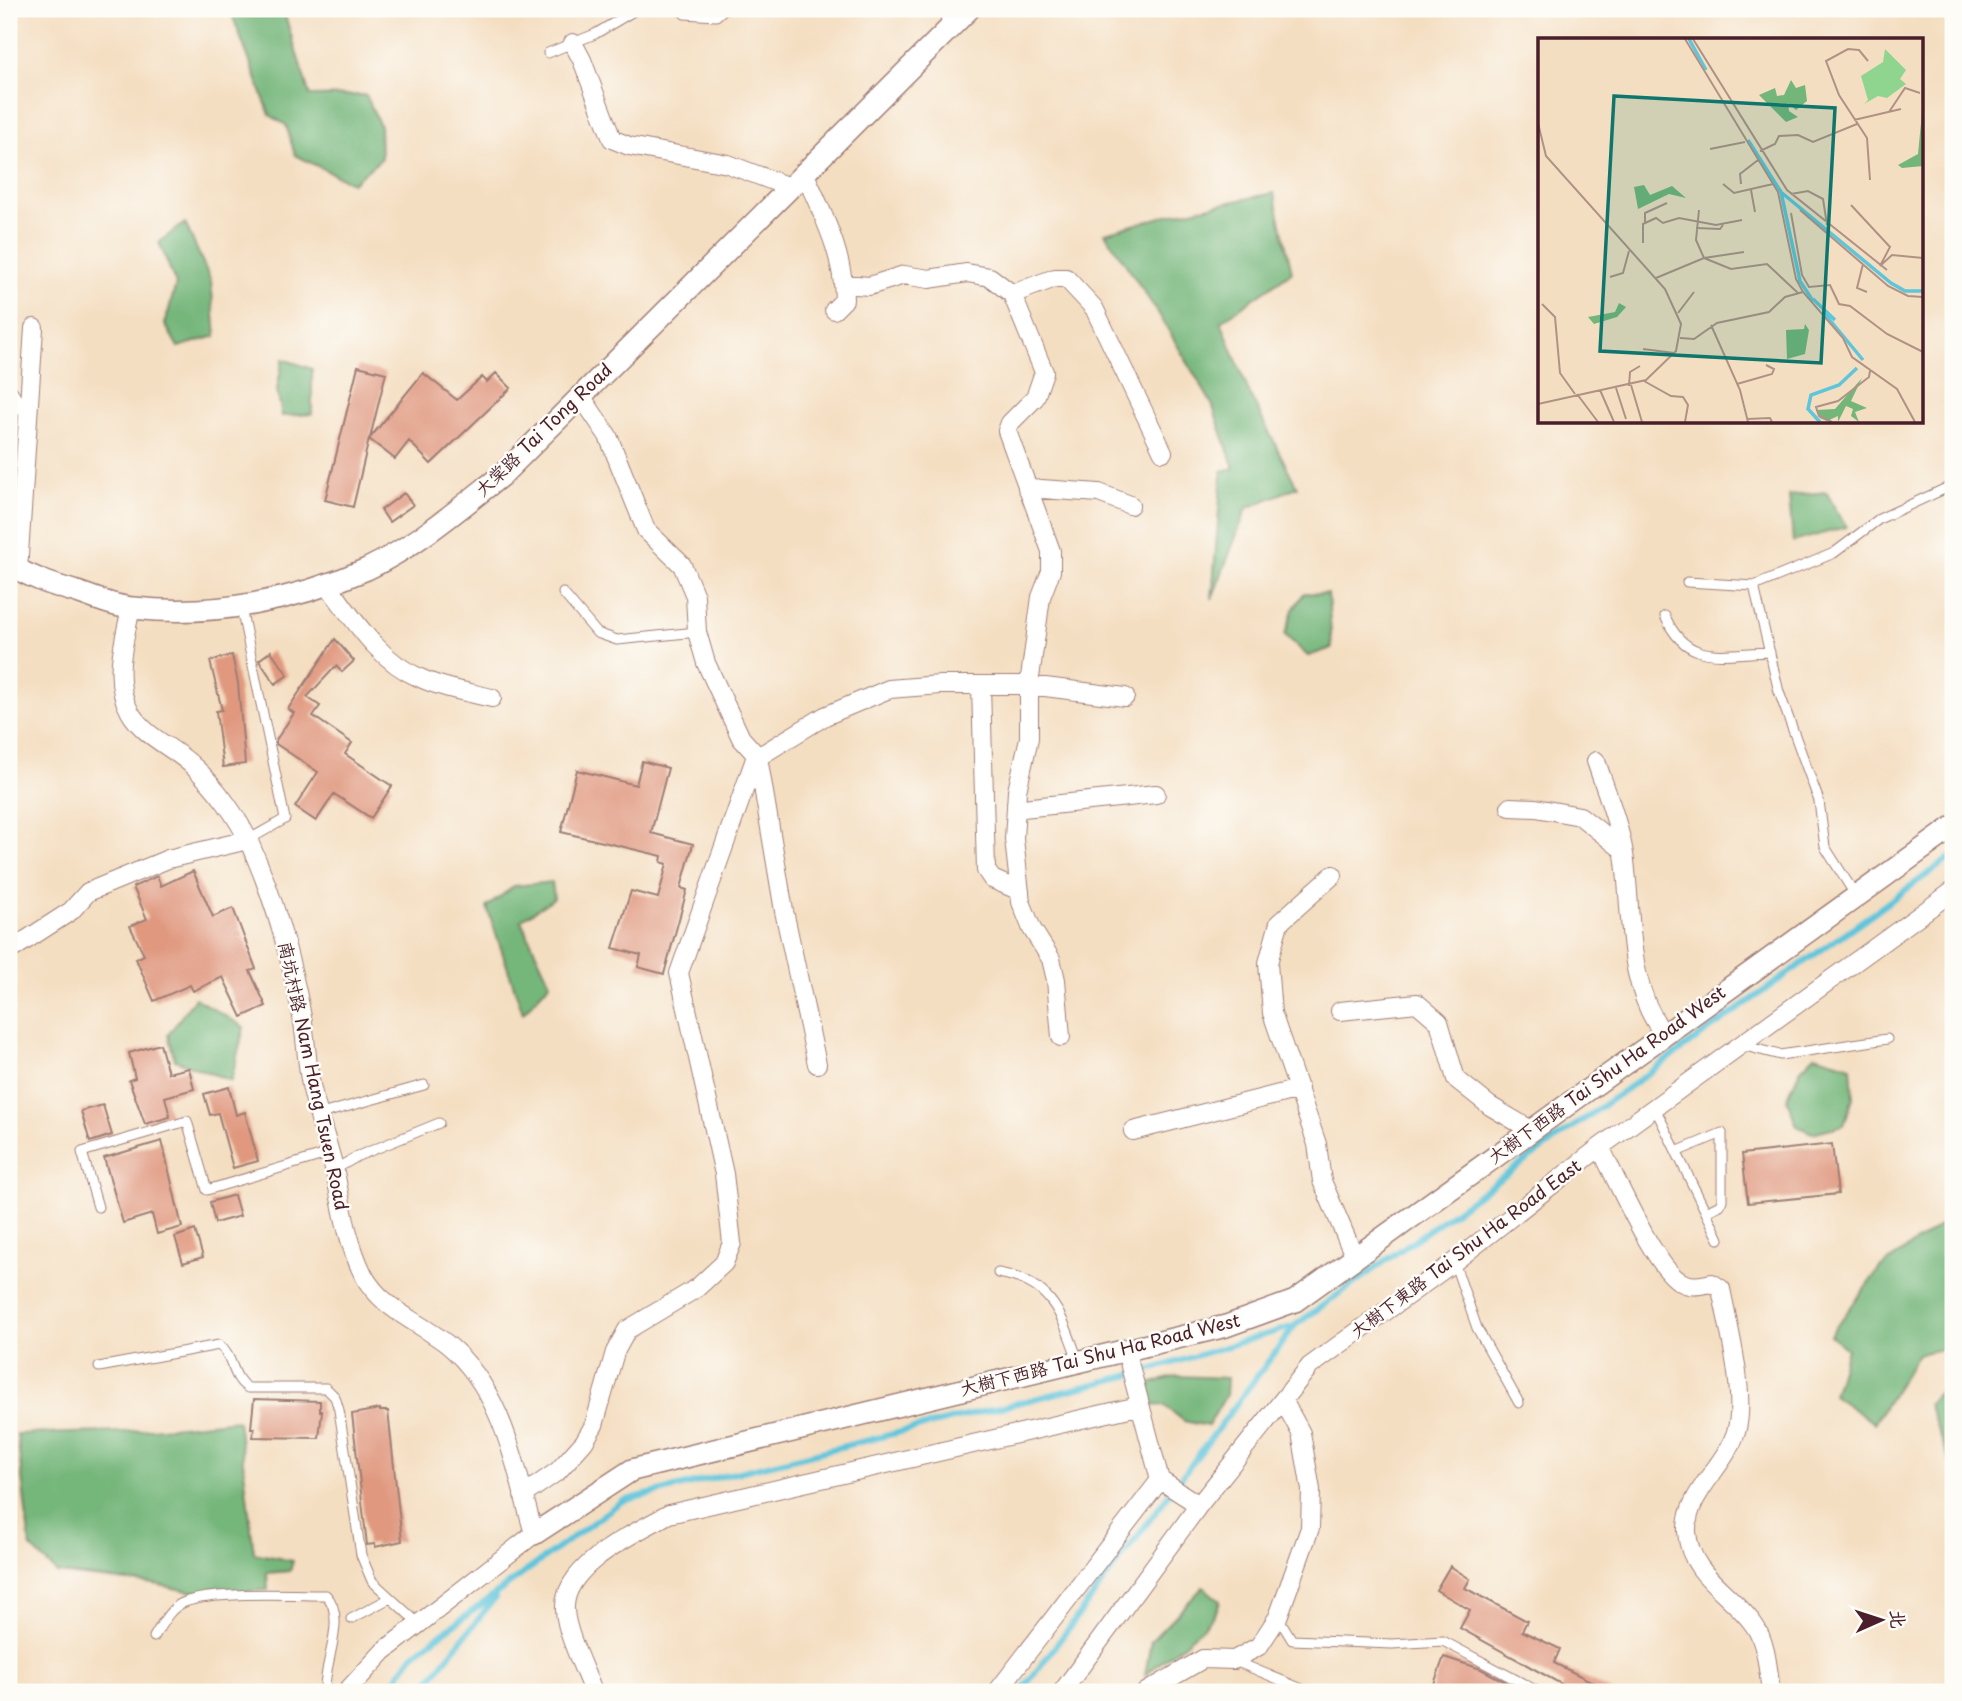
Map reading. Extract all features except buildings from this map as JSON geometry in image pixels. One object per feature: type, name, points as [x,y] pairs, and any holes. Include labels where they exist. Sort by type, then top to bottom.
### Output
[{"type":"street","name":"大棠路 Tai Tong Road","points":[[13,567],[34,580],[131,608],[241,608],[327,584],[369,568],[441,523],[502,475],[804,172],[946,19],[969,9]]},
{"type":"street","points":[[573,43],[582,60],[611,139],[629,146],[728,164],[789,187]]},
{"type":"street","points":[[804,172],[834,238],[844,284],[844,300],[834,310]]},
{"type":"street","points":[[844,284],[869,286],[904,275],[929,279],[967,273],[990,277],[1012,294],[1044,372],[1035,398],[1010,423],[1007,431],[1051,551],[1051,571],[1041,597],[1029,685],[1029,738],[1016,803],[1014,839],[1025,916],[1051,959],[1056,980],[1061,1037]]},
{"type":"street","points":[[1012,294],[1055,278],[1066,278],[1081,291],[1094,308],[1163,452]]},
{"type":"street","points":[[13,567],[34,328]]},
{"type":"street","points":[[9,393],[14,403],[27,408]]},
{"type":"street","points":[[581,396],[608,436],[646,530],[682,565],[695,596],[697,632],[706,663],[741,738],[757,756],[784,911],[817,1064]]},
{"type":"street","points":[[1027,488],[1099,493],[1130,505]]},
{"type":"street","points":[[327,584],[366,635],[397,664],[435,684],[492,698]]},
{"type":"street","name":"南坑村路 Nam Hang Tsuen Road","points":[[131,608],[121,655],[121,680],[130,712],[152,737],[194,766],[248,840],[266,882],[289,960],[312,1087],[321,1114],[351,1246],[364,1276],[383,1301],[447,1345],[474,1371],[492,1399],[534,1534]]},
{"type":"street","points":[[981,685],[986,870],[992,879],[1020,891]]},
{"type":"street","points":[[523,1495],[558,1471],[584,1442],[594,1425],[615,1352],[627,1330],[697,1288],[724,1263],[732,1243],[724,1174],[679,973],[757,756],[825,716],[889,689],[1029,685],[1125,698]]},
{"type":"street","points":[[1596,761],[1623,850],[1634,955],[1644,1002],[1664,1034]]},
{"type":"street","points":[[1016,803],[1023,808],[1156,794]]},
{"type":"street","points":[[1510,807],[1536,808],[1580,816],[1623,850]]},
{"type":"street","name":"大樹下西路 Tai Shu Ha Road West","points":[[346,1692],[384,1651],[534,1534],[632,1471],[1226,1326],[1295,1301],[1953,827]]},
{"type":"street","points":[[9,951],[71,911],[88,892],[168,859],[248,840]]},
{"type":"street","points":[[1333,875],[1279,923],[1268,963],[1272,1013],[1317,1144],[1322,1181],[1355,1258]]},
{"type":"street","name":"大樹下東路 Tai Shu Ha Road East","points":[[1062,1692],[1195,1502],[1310,1366],[1454,1262],[1600,1147],[1953,891]]},
{"type":"street","points":[[1340,1011],[1417,1003],[1438,1022],[1456,1079],[1490,1106],[1531,1130]]},
{"type":"street","points":[[1133,1131],[1299,1089]]},
{"type":"street","points":[[1600,1147],[1665,1265],[1679,1282],[1695,1287],[1712,1283],[1721,1289],[1735,1362],[1737,1431],[1722,1462],[1692,1505],[1687,1528],[1689,1549],[1699,1569],[1755,1625],[1763,1646],[1771,1692]]},
{"type":"street","points":[[1126,1351],[1138,1406],[1164,1482],[1195,1502]]},
{"type":"street","points":[[1146,1692],[1203,1659],[1234,1660],[1259,1646],[1278,1617],[1310,1528],[1311,1490],[1301,1433],[1283,1400]]},
{"type":"street","points":[[593,1692],[565,1608],[575,1579],[600,1552],[669,1514],[1138,1406]]},
{"type":"street","points":[[997,1692],[1164,1482]]},
{"type":"lane","points":[[548,53],[595,34],[637,9]]},
{"type":"lane","points":[[680,9],[685,14],[716,16],[724,9]]},
{"type":"lane","points":[[1687,582],[1754,586],[1833,553],[1879,519],[1953,485]]},
{"type":"lane","points":[[1754,586],[1779,692],[1819,801],[1825,848],[1856,896]]},
{"type":"lane","points":[[563,593],[597,633],[617,640],[697,632]]},
{"type":"lane","points":[[241,608],[285,819],[248,840]]},
{"type":"lane","points":[[1665,616],[1672,631],[1686,648],[1699,653],[1770,652]]},
{"type":"lane","points":[[1741,1045],[1780,1055],[1887,1039]]},
{"type":"lane","points":[[321,1114],[424,1085]]},
{"type":"lane","points":[[1655,1108],[1718,1239]]},
{"type":"lane","points":[[98,1207],[82,1152],[187,1121],[207,1190],[358,1156],[439,1123]]},
{"type":"lane","points":[[1676,1152],[1721,1133],[1722,1200],[1720,1205],[1706,1212]]},
{"type":"lane","points":[[1454,1262],[1476,1328],[1520,1403]]},
{"type":"lane","points":[[998,1273],[1024,1277],[1048,1296],[1066,1325],[1079,1362]]},
{"type":"lane","points":[[99,1367],[219,1345],[225,1349],[239,1383],[248,1388],[326,1388],[335,1397],[339,1410],[361,1555],[372,1581],[419,1624]]},
{"type":"lane","points":[[154,1637],[172,1610],[185,1602],[272,1595],[326,1595],[334,1603],[336,1615],[324,1678],[325,1692]]},
{"type":"lane","points":[[351,1619],[390,1598]]},
{"type":"lane","points":[[1278,1617],[1292,1640],[1392,1644],[1443,1641],[1539,1692]]},
{"type":"lane","points":[[1234,1660],[1309,1692]]},
{"type":"green space","points":[[230,9],[283,9],[310,96],[366,95],[380,126],[381,159],[352,183],[295,155],[286,125],[270,115]]},
{"type":"green space","points":[[1274,193],[1292,272],[1221,321],[1250,395],[1297,487],[1247,508],[1212,599],[1222,471],[1234,468],[1212,404],[1160,316],[1105,233],[1168,215]]},
{"type":"green space","points":[[185,223],[211,281],[216,336],[178,347],[165,324],[176,284],[159,242]]},
{"type":"green space","points":[[283,359],[312,369],[312,414],[282,416],[277,390]]},
{"type":"green space","points":[[1826,492],[1846,527],[1793,542],[1789,496]]},
{"type":"green space","points":[[1304,593],[1328,594],[1332,648],[1308,656],[1285,635],[1293,610]]},
{"type":"green space","points":[[552,882],[554,898],[521,920],[550,983],[523,1013],[487,907],[514,886]]},
{"type":"green space","points":[[195,998],[244,1027],[231,1081],[175,1060],[168,1035]]},
{"type":"green space","points":[[1815,1055],[1851,1066],[1853,1097],[1844,1125],[1812,1133],[1797,1126],[1787,1099],[1800,1070]]},
{"type":"green space","points":[[1953,1216],[1953,1347],[1918,1354],[1874,1423],[1833,1395],[1847,1349],[1830,1335],[1880,1268]]},
{"type":"green space","points":[[1177,1376],[1227,1378],[1226,1395],[1208,1426],[1184,1421],[1164,1405],[1147,1406],[1142,1386]]},
{"type":"green space","points":[[1953,1378],[1953,1469],[1928,1404]]},
{"type":"green space","points":[[238,1420],[254,1553],[293,1561],[290,1571],[267,1573],[268,1590],[198,1593],[154,1584],[57,1573],[30,1546],[17,1434],[122,1432]]},
{"type":"green space","points":[[1203,1587],[1220,1601],[1217,1610],[1188,1641],[1145,1675],[1151,1641]]},
{"type":"waterway","points":[[387,1692],[414,1654],[622,1501],[1143,1372],[1294,1326],[1953,856]]},
{"type":"waterway","points":[[1021,1692],[1294,1327]]},
{"type":"waterway","points":[[420,1692],[495,1598]]}]
